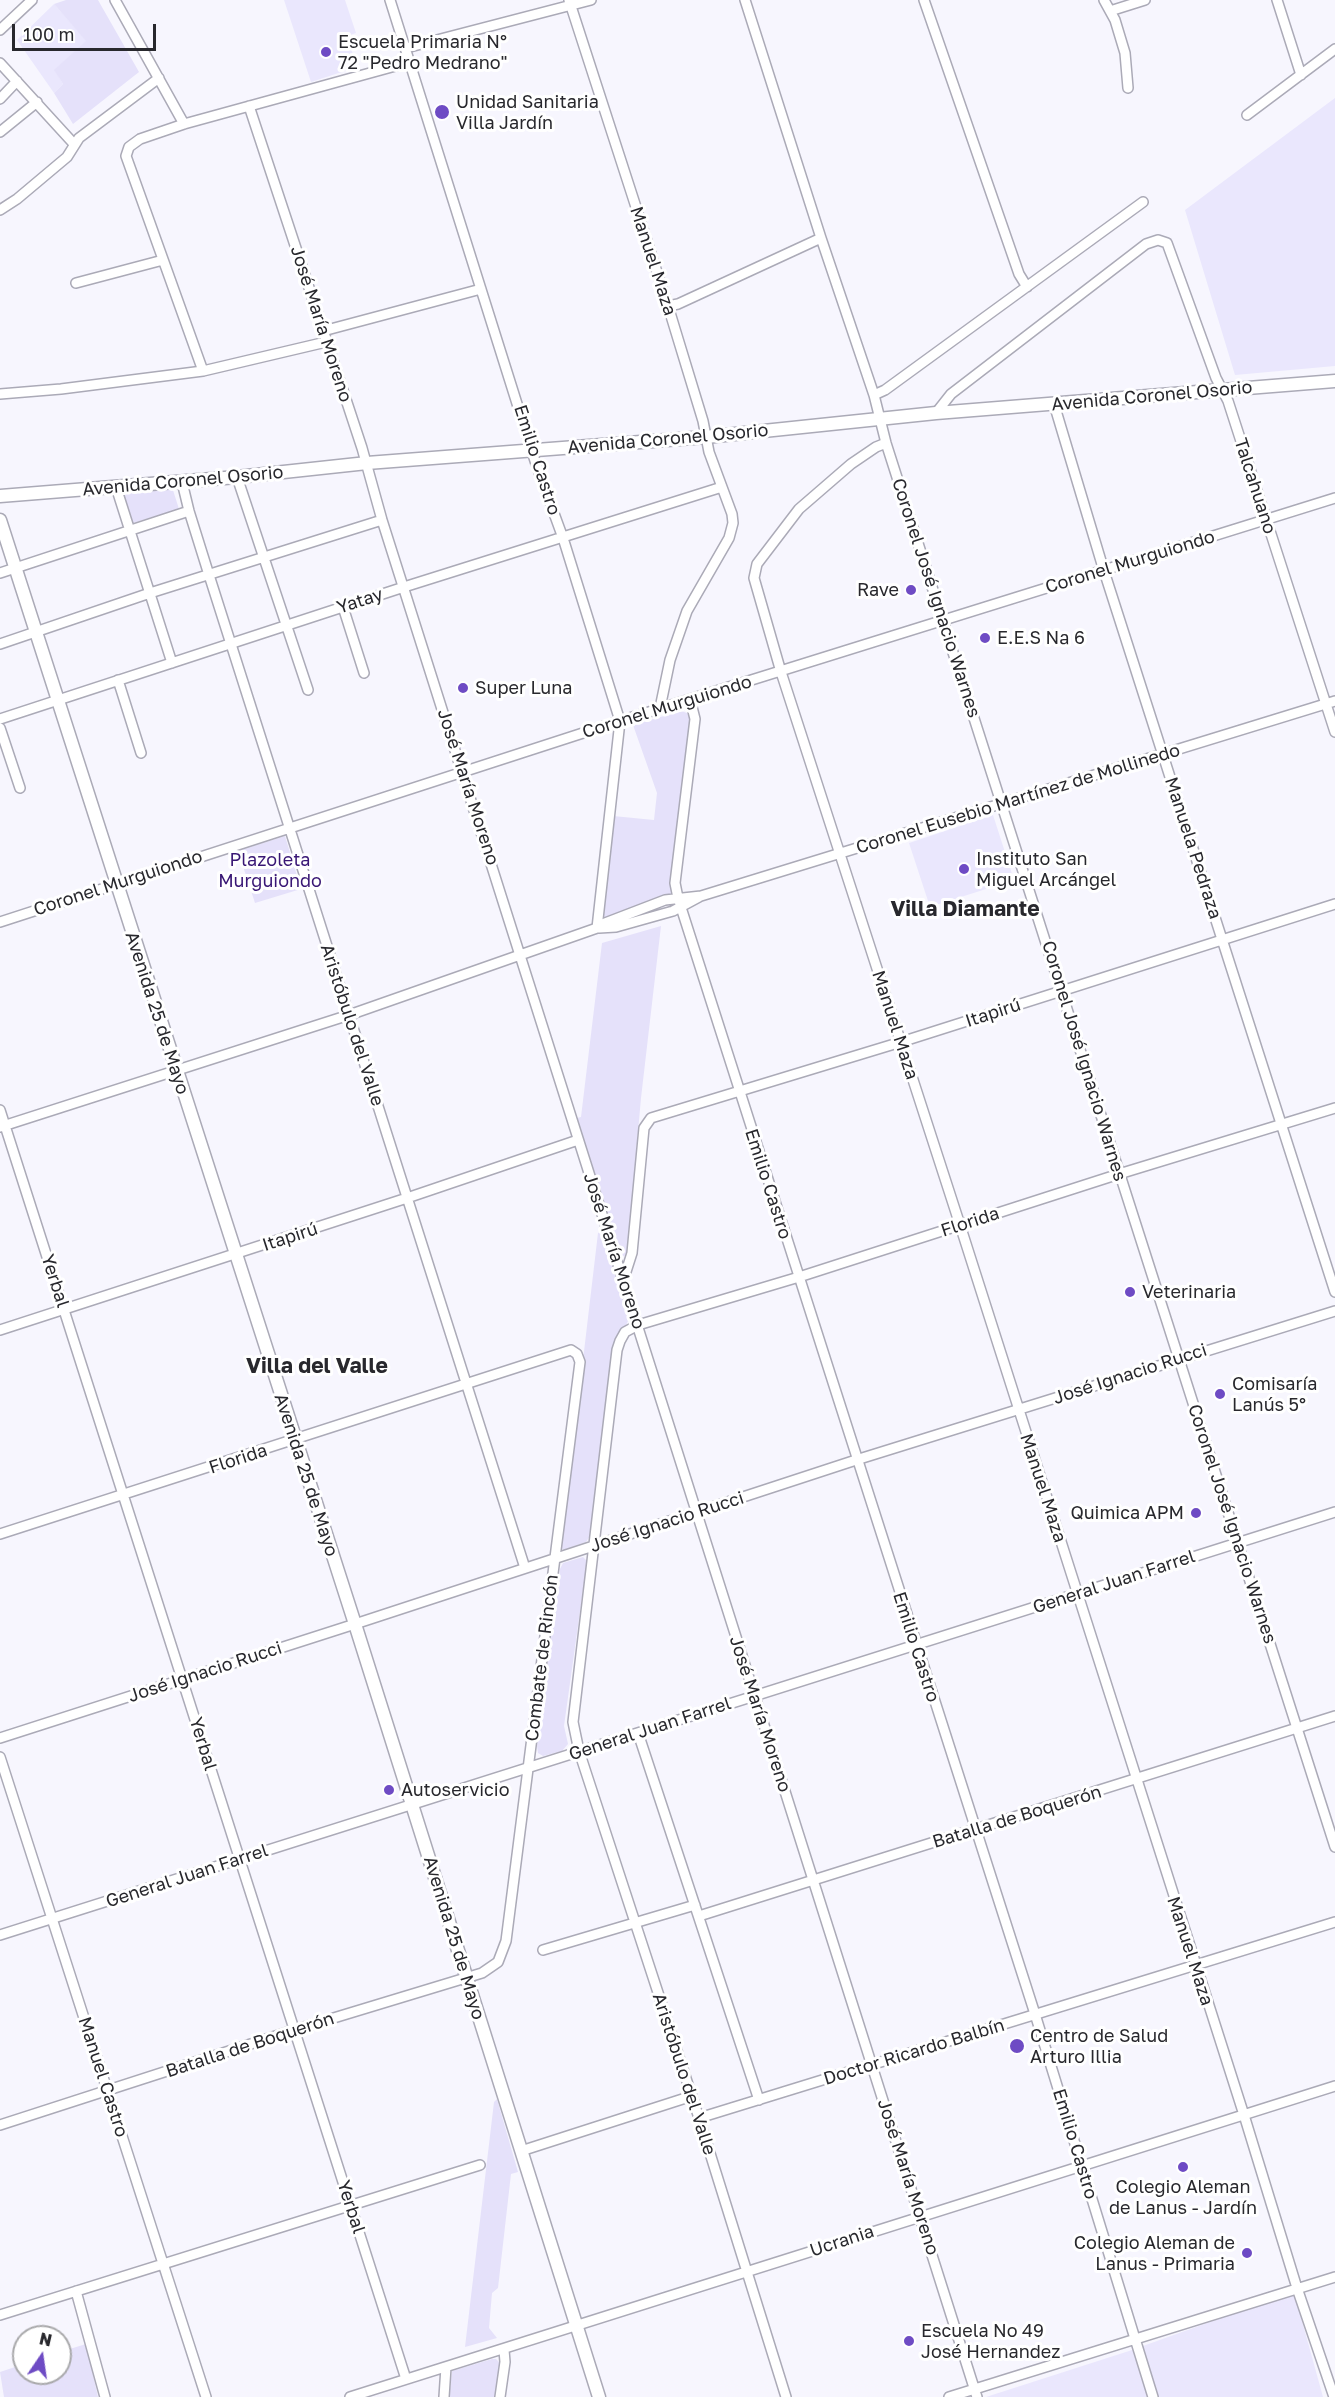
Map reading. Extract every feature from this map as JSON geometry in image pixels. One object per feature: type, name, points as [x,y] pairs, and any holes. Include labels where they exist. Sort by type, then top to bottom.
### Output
[{"type":"main road","name":"Avenida Coronel Osorio","points":[[0,496],[706,437],[936,413],[1335,381]]},
{"type":"main road","name":"Avenida 25 de Mayo","points":[[0,520],[56,701],[412,1804],[599,2397]]},
{"type":"street","points":[[0,30],[32,0]]},
{"type":"street","points":[[115,0],[184,124]]},
{"type":"street","name":"Emilio Castro","points":[[390,0],[532,452],[563,538],[620,721],[597,928]]},
{"type":"street","points":[[406,48],[570,3],[591,0]]},
{"type":"street","name":"Coronel José Ignacio Warnes","points":[[745,0],[820,238],[874,395],[886,443],[1335,1848]]},
{"type":"street","points":[[924,0],[1019,274],[1027,287]]},
{"type":"street","points":[[1104,0],[1125,53],[1128,88]]},
{"type":"street","points":[[1110,11],[1145,0]]},
{"type":"street","points":[[1277,0],[1301,75]]},
{"type":"street","name":"Manuel Maza","points":[[570,3],[668,306],[703,421],[709,452],[732,514],[733,523],[729,538],[687,611],[670,660],[660,708]]},
{"type":"street","points":[[1247,116],[1335,49]]},
{"type":"street","points":[[203,371],[126,156],[133,143],[184,124],[410,62]]},
{"type":"street","points":[[0,63],[74,144]]},
{"type":"street","points":[[0,210],[17,199],[67,157],[74,144],[159,78]]},
{"type":"street","points":[[0,99],[17,81]]},
{"type":"street","points":[[0,132],[37,102]]},
{"type":"street","name":"José María Moreno","points":[[249,106],[367,464],[382,520],[976,2393]]},
{"type":"street","points":[[874,395],[885,390],[1143,202]]},
{"type":"street","points":[[668,306],[678,304],[820,238]]},
{"type":"street","name":"Talcahuano","points":[[936,413],[951,394],[1146,244],[1158,240],[1167,243],[1221,389],[1228,401],[1265,520],[1330,702],[1335,732]]},
{"type":"street","points":[[76,283],[163,260]]},
{"type":"street","points":[[323,331],[481,289]]},
{"type":"street","points":[[0,394],[62,389],[203,371],[326,342]]},
{"type":"street","name":"Manuela Pedraza","points":[[1054,404],[1104,571],[1335,1292]]},
{"type":"street","name":"Manuel Maza","points":[[886,443],[851,464],[799,509],[757,564],[754,578],[781,672],[960,1225],[1297,2288],[1334,2397]]},
{"type":"street","points":[[237,477],[308,690]]},
{"type":"street","name":"Aristóbulo del Valle","points":[[182,482],[208,575],[525,1569]]},
{"type":"street","points":[[116,487],[128,531],[172,663]]},
{"type":"street","name":"Yatay","points":[[0,719],[404,587],[722,487]]},
{"type":"street","name":"Coronel Murguiondo","points":[[0,922],[660,708],[1335,498]]},
{"type":"street","points":[[0,573],[189,511]]},
{"type":"street","points":[[0,644],[150,593],[382,520]]},
{"type":"street","points":[[343,607],[364,673]]},
{"type":"street","points":[[118,680],[141,753]]},
{"type":"street","name":"Emilio Castro","points":[[690,699],[695,719],[675,883],[679,903],[1035,2014],[1153,2397]]},
{"type":"street","name":"Coronel Eusebio Martínez de Mollinedo","points":[[2,1126],[349,1015],[520,953],[597,928],[626,925],[701,896],[1330,702]]},
{"type":"street","points":[[0,728],[20,788]]},
{"type":"street","name":"Itapirú","points":[[624,1278],[632,1254],[644,1128],[651,1119],[1335,904]]},
{"type":"street","name":"Florida","points":[[638,1325],[799,1277],[1119,1174],[1335,1108]]},
{"type":"street","name":"Yerbal","points":[[0,1110],[2,1126],[64,1309],[406,2379]]},
{"type":"street","name":"Itapirú","points":[[0,1330],[578,1140]]},
{"type":"street","name":"José Ignacio Rucci","points":[[0,1738],[856,1460],[1335,1311]]},
{"type":"street","name":"Aristóbulo del Valle","points":[[638,1325],[625,1332],[617,1350],[573,1712],[579,1751],[692,2096],[786,2397]]},
{"type":"street","name":"Florida","points":[[0,1534],[571,1350],[577,1354]]},
{"type":"street","name":"Combate de Rincón","points":[[498,1962],[506,1941],[580,1362],[577,1354]]},
{"type":"street","name":"General Juan Farrel","points":[[0,1935],[1335,1512]]},
{"type":"street","name":"Batalla de Boquerón","points":[[699,1917],[1136,1781],[1335,1716]]},
{"type":"street","points":[[638,1733],[759,2100]]},
{"type":"street","name":"Manuel Castro","points":[[0,1757],[206,2397]]},
{"type":"street","points":[[543,1950],[695,1905]]},
{"type":"street","name":"Doctor Ricardo Balbín","points":[[699,2118],[1335,1922]]},
{"type":"street","name":"Batalla de Boquerón","points":[[0,2125],[294,2030],[482,1973],[498,1962]]},
{"type":"street","name":"Ucrania","points":[[350,2397],[1335,2086]]},
{"type":"street","points":[[521,2151],[692,2096]]},
{"type":"street","points":[[0,2315],[480,2165]]},
{"type":"street","points":[[949,2397],[976,2393],[1134,2338],[1335,2277]]},
{"type":"street","points":[[76,2291],[105,2397]]},
{"type":"street","points":[[500,2397],[505,2362],[504,2349]]},
{"type":"street","points":[[444,2397],[446,2367]]},
{"type":"shaded area","name":"Escuela Primaria N° 72 \"Pedro Medrano\"","points":[[284,0],[345,0],[356,33],[347,36],[357,67],[311,82]]},
{"type":"shaded area","points":[[54,4],[87,41],[55,70],[63,84],[54,93],[17,40]]},
{"type":"shaded area","points":[[1335,98],[1335,366],[1235,375],[1185,210]]},
{"type":"shaded area","name":"Instituto San Miguel Arcángel","points":[[993,815],[1014,880],[930,907],[909,843]]},
{"type":"shaded area","points":[[1294,2292],[1323,2397],[986,2397],[1129,2351]]},
{"type":"green space","points":[[66,0],[98,0],[139,72],[73,124],[54,93],[63,84],[54,70],[86,41],[54,4]]},
{"type":"green space","points":[[172,487],[179,509],[133,523],[122,491]]},
{"type":"green space","points":[[681,711],[687,713],[692,723],[671,895],[600,920],[613,816],[654,820],[657,793],[633,725]]},
{"type":"green space","name":"Plazoleta Murguiondo","points":[[285,836],[301,889],[255,903],[238,851]]},
{"type":"green space","points":[[661,926],[641,1098],[627,1255],[621,1257],[577,1118],[581,1117],[602,943]]},
{"type":"green space","points":[[603,1231],[630,1317],[614,1349],[590,1536],[586,1542],[563,1550],[561,1546],[598,1233]]},
{"type":"green space","points":[[583,1557],[587,1561],[564,1726],[568,1744],[562,1751],[543,1756],[538,1753],[537,1746],[560,1569],[563,1563]]},
{"type":"green space","points":[[497,2099],[518,2172],[511,2174],[498,2288],[492,2293],[489,2328],[497,2338],[465,2347],[494,2102]]},
{"type":"green space","points":[[86,2344],[98,2397],[4,2397],[0,2372],[12,2368],[12,2385],[72,2385],[72,2348]]},
{"type":"green space","points":[[496,2359],[501,2364],[497,2397],[449,2397],[452,2371]]},
{"type":"place","name":"Escuela Primaria N° 72 \"Pedro Medrano\"","points":[[326,52]]},
{"type":"place","name":"Unidad Sanitaria Villa Jardín","points":[[442,112]]},
{"type":"place","name":"Rave","points":[[911,590]]},
{"type":"place","name":"E.E.S Nª 6","points":[[985,638]]},
{"type":"place","name":"Super Luna","points":[[463,688]]},
{"type":"place","name":"Instituto San Miguel Arcángel","points":[[964,869]]},
{"type":"place","name":"Veterinaria","points":[[1130,1292]]},
{"type":"place","name":"Comisaría Lanús 5°","points":[[1220,1394]]},
{"type":"place","name":"Quimica APM","points":[[1196,1513]]},
{"type":"place","name":"Autoservicio","points":[[389,1790]]},
{"type":"place","name":"Centro de Salud Arturo Illia","points":[[1017,2046]]},
{"type":"place","name":"Colegio Aleman de Lanus - Jardín","points":[[1183,2167]]},
{"type":"place","name":"Colegio Aleman de Lanus - Primaria","points":[[1247,2253]]},
{"type":"place","name":"Escuela No 49 José Hernandez","points":[[909,2341]]},
{"type":"district","name":"Villa Diamante","points":[[965,909]]},
{"type":"district","name":"Villa del Valle","points":[[317,1366]]}]
